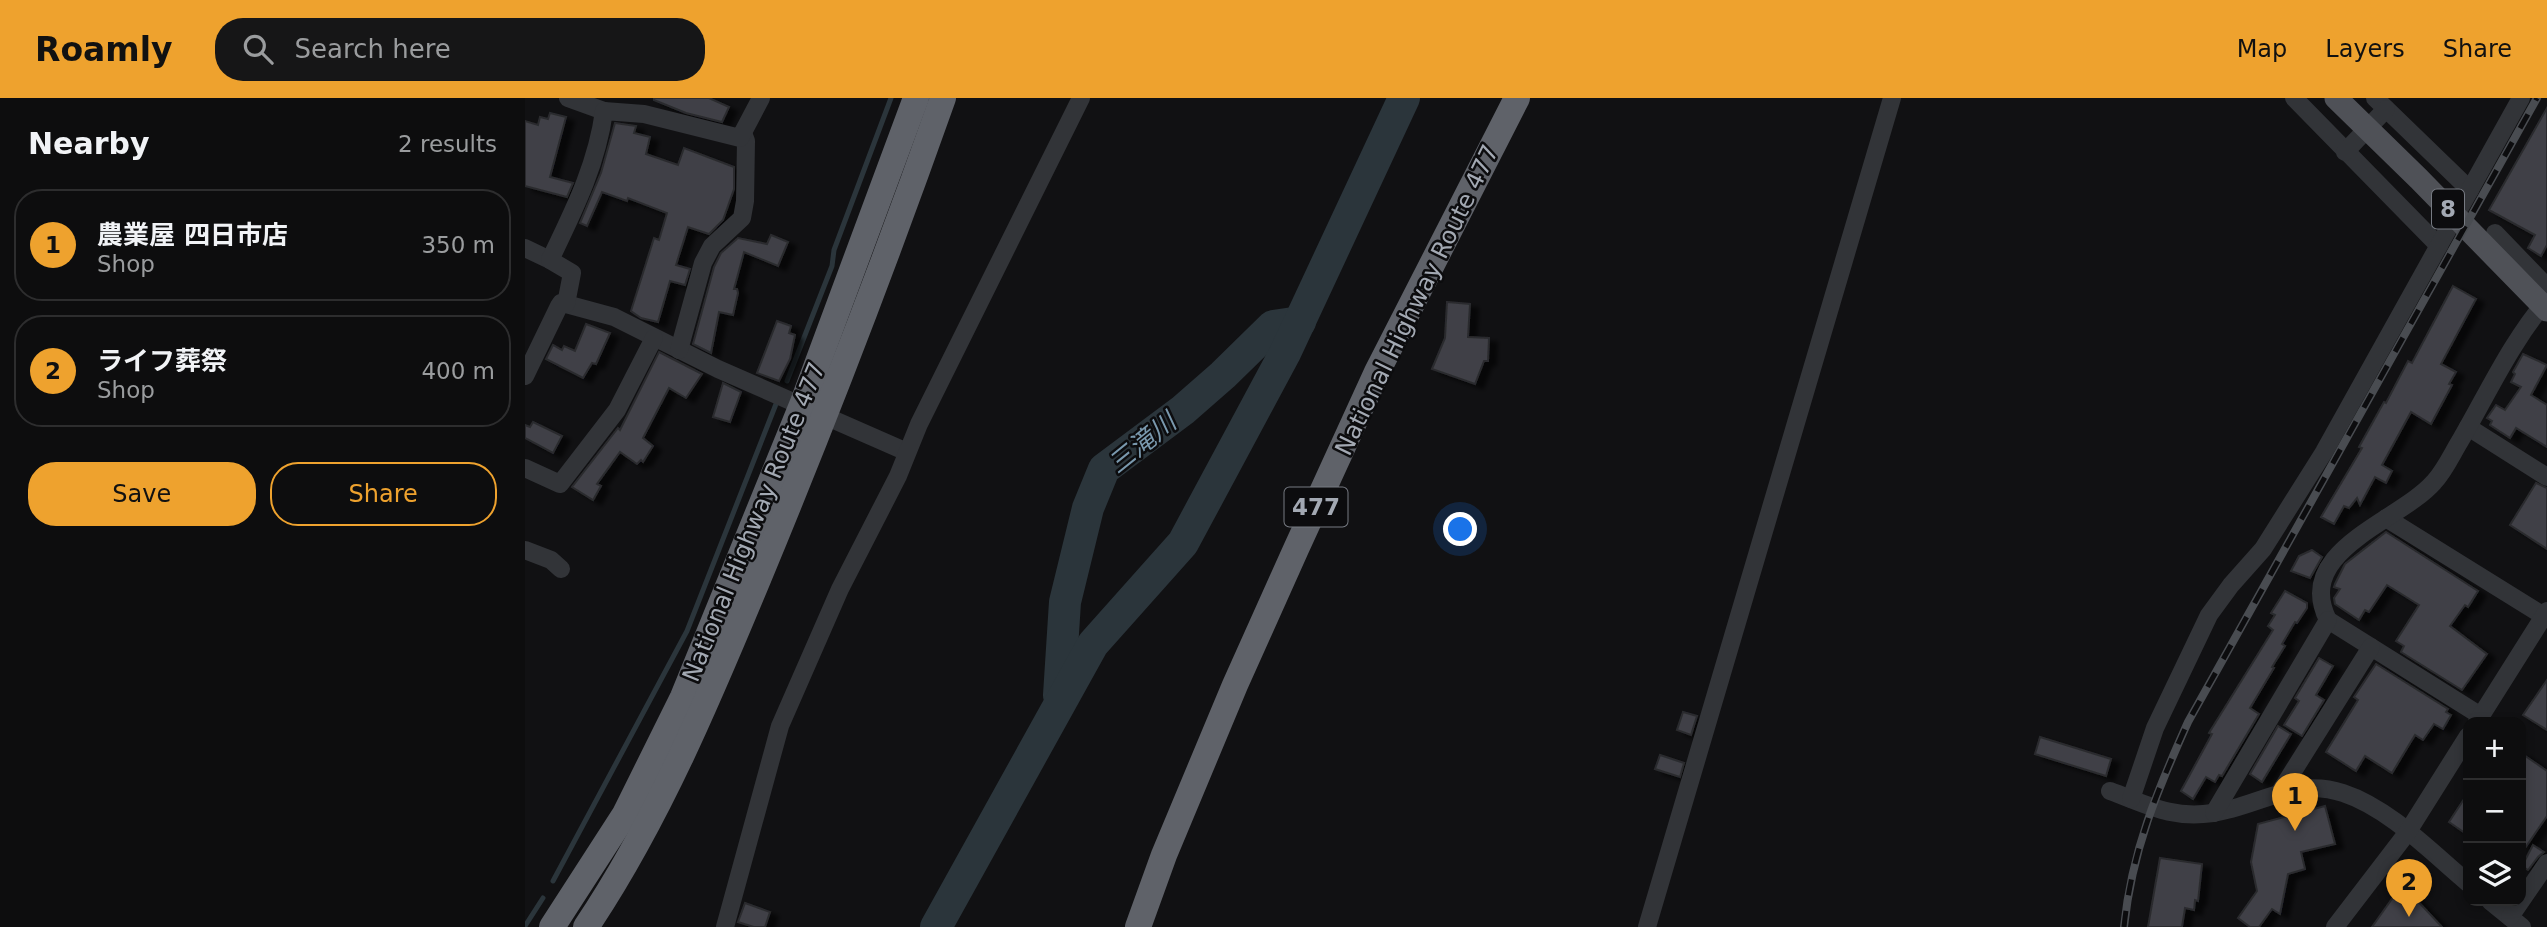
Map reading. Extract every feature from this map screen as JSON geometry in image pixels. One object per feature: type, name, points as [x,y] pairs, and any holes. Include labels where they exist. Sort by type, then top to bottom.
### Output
[{"type":"highway","name":"National Highway Route 477","points":[[552,927],[625,814],[683,697],[814,412],[916,98]]},
{"type":"highway","name":"National Highway Route 477","points":[[586,927],[602,904],[657,804],[714,684],[814,412],[943,98]]},
{"type":"highway","name":"National Highway Route 477","points":[[1138,927],[1164,855],[1235,685],[1377,372],[1517,98]]},
{"type":"main road","name":"8","points":[[2338,101],[2547,310]]},
{"type":"street","points":[[568,98],[604,111],[644,114],[740,138],[761,98]]},
{"type":"street","points":[[1647,927],[1892,98]]},
{"type":"street","points":[[2294,98],[2439,246]]},
{"type":"street","points":[[2131,799],[2155,728],[2209,615],[2273,533],[2324,452],[2521,98]]},
{"type":"street","points":[[725,927],[779,726],[840,589],[898,476],[1075,100]]},
{"type":"street","points":[[2345,152],[2380,104],[2470,190]]},
{"type":"street","points":[[550,260],[584,188],[600,139],[604,111]]},
{"type":"street","points":[[679,350],[703,263],[712,246],[742,218],[745,201],[746,141],[743,133]]},
{"type":"street","points":[[2495,233],[2547,287]]},
{"type":"street","points":[[525,248],[572,273],[566,303]]},
{"type":"street","points":[[2476,717],[2328,620],[2322,602],[2321,587],[2330,562],[2434,483],[2527,323],[2547,300]]},
{"type":"street","points":[[525,376],[559,306],[566,303],[614,317],[679,350],[907,452]]},
{"type":"street","points":[[525,467],[561,484],[617,410],[654,338]]},
{"type":"street","points":[[2468,427],[2547,477]]},
{"type":"street","points":[[2386,517],[2546,613],[2480,717]]},
{"type":"street","points":[[525,550],[551,560],[561,569]]},
{"type":"street","points":[[2214,813],[2328,620]]},
{"type":"street","points":[[2280,792],[2371,647]]},
{"type":"street","points":[[2335,927],[2407,833],[2463,744]]},
{"type":"street","points":[[2111,791],[2168,814],[2214,813],[2296,789],[2341,792],[2372,805],[2463,879]]},
{"type":"street","points":[[2496,906],[2516,922],[2547,863]]},
{"type":"building","points":[[654,98],[709,98],[729,107],[722,122],[686,113]]},
{"type":"building","points":[[2547,108],[2547,245],[2541,256],[2528,248],[2535,235],[2489,210]]},
{"type":"building","points":[[550,113],[566,117],[550,177],[573,183],[567,197],[525,186],[525,121],[538,125],[540,117],[548,119]]},
{"type":"building","points":[[615,123],[636,126],[634,133],[650,137],[646,154],[678,165],[684,148],[734,167],[734,189],[723,220],[709,234],[688,227],[676,265],[690,269],[685,285],[670,281],[658,322],[641,318],[631,311],[654,238],[659,240],[667,213],[628,198],[627,201],[602,192],[587,226],[580,223],[601,173]]},
{"type":"building","points":[[771,235],[788,242],[778,266],[744,252],[734,289],[737,289],[738,293],[733,315],[719,312],[711,353],[693,344],[714,267],[721,253],[738,238],[767,244]]},
{"type":"building","points":[[2453,286],[2476,299],[2441,364],[2456,372],[2449,384],[2452,385],[2431,424],[2411,412],[2382,465],[2392,471],[2386,483],[2375,477],[2360,505],[2357,498],[2349,508],[2344,506],[2334,524],[2321,517],[2362,448],[2359,447],[2408,361],[2412,363]]},
{"type":"building","points":[[1447,302],[1470,304],[1468,337],[1489,338],[1488,361],[1484,361],[1475,384],[1432,369],[1445,338]]},
{"type":"building","points":[[777,321],[791,326],[789,333],[795,335],[790,359],[779,381],[757,373]]},
{"type":"building","points":[[586,324],[610,333],[596,364],[592,363],[583,378],[546,359],[553,345],[562,350],[564,346],[575,351]]},
{"type":"building","points":[[659,352],[702,374],[686,398],[669,388],[643,438],[653,446],[643,462],[641,460],[637,464],[620,452],[597,484],[601,486],[593,500],[572,487],[618,428],[620,430]]},
{"type":"building","points":[[2523,354],[2547,365],[2531,395],[2547,405],[2547,447],[2516,428],[2510,438],[2490,425],[2492,421],[2487,418],[2496,405],[2505,410],[2521,387],[2511,382],[2515,374],[2513,372]]},
{"type":"building","points":[[723,383],[741,392],[730,422],[713,417]]},
{"type":"building","points":[[533,422],[562,436],[553,453],[525,438],[525,425],[530,427]]},
{"type":"building","points":[[2536,483],[2547,488],[2547,549],[2510,525]]},
{"type":"building","points":[[2386,532],[2478,591],[2468,607],[2465,605],[2450,626],[2487,654],[2462,690],[2401,652],[2404,646],[2396,641],[2419,605],[2387,585],[2369,612],[2365,610],[2359,620],[2335,604],[2334,598],[2340,589],[2334,587],[2345,564]]},
{"type":"building","points":[[2312,550],[2322,557],[2310,578],[2291,571],[2299,556]]},
{"type":"building","points":[[2285,591],[2307,603],[2307,608],[2282,644],[2285,646],[2272,667],[2274,668],[2250,708],[2259,714],[2222,776],[2219,775],[2215,782],[2206,777],[2193,799],[2181,791],[2212,734],[2209,733],[2273,630],[2268,626],[2275,615],[2271,613]]},
{"type":"building","points":[[2319,658],[2333,666],[2316,695],[2324,700],[2302,736],[2284,725],[2299,701],[2295,698]]},
{"type":"building","points":[[2376,664],[2448,709],[2446,712],[2451,715],[2443,729],[2434,724],[2423,740],[2415,735],[2392,773],[2365,756],[2356,771],[2326,752],[2358,700],[2354,697]]},
{"type":"building","points":[[2547,680],[2547,730],[2523,715]]},
{"type":"building","points":[[1683,712],[1697,716],[1691,735],[1677,730]]},
{"type":"building","points":[[2278,726],[2291,734],[2262,782],[2250,774]]},
{"type":"building","points":[[2040,737],[2111,759],[2106,776],[2035,754]]},
{"type":"building","points":[[1660,755],[1684,763],[1680,777],[1655,769]]},
{"type":"building","points":[[2526,756],[2547,771],[2547,816],[2526,847]]},
{"type":"building","points":[[2463,801],[2463,832],[2449,822]]},
{"type":"building","points":[[2325,806],[2335,844],[2301,852],[2305,869],[2288,874],[2280,914],[2272,909],[2259,927],[2250,927],[2238,918],[2257,891],[2251,862],[2258,824]]},
{"type":"building","points":[[2533,845],[2544,852],[2528,870],[2526,858]]},
{"type":"building","points":[[2160,858],[2202,864],[2198,901],[2195,900],[2194,910],[2185,908],[2182,927],[2148,927]]},
{"type":"building","points":[[2399,889],[2410,897],[2412,895],[2442,927],[2372,927]]},
{"type":"building","points":[[745,903],[770,912],[765,927],[738,922]]},
{"type":"waterway","points":[[787,381],[832,266],[834,250],[891,98]]},
{"type":"waterway","name":"三滝川","points":[[936,927],[1093,644],[1183,543],[1285,353],[1404,98]]},
{"type":"waterway","name":"三滝川","points":[[1059,695],[1065,602],[1088,508],[1104,469],[1183,410],[1273,326],[1300,322]]},
{"type":"waterway","points":[[553,881],[687,631],[776,404]]},
{"type":"waterway","points":[[525,926],[543,898]]},
{"type":"railway","points":[[2124,927],[2133,872],[2147,822],[2188,722],[2537,98]]},
{"type":"place","name":"農業屋 四日市店","points":[[2295,831]]},
{"type":"place","name":"ライフ葬祭","points":[[2409,917]]}]
